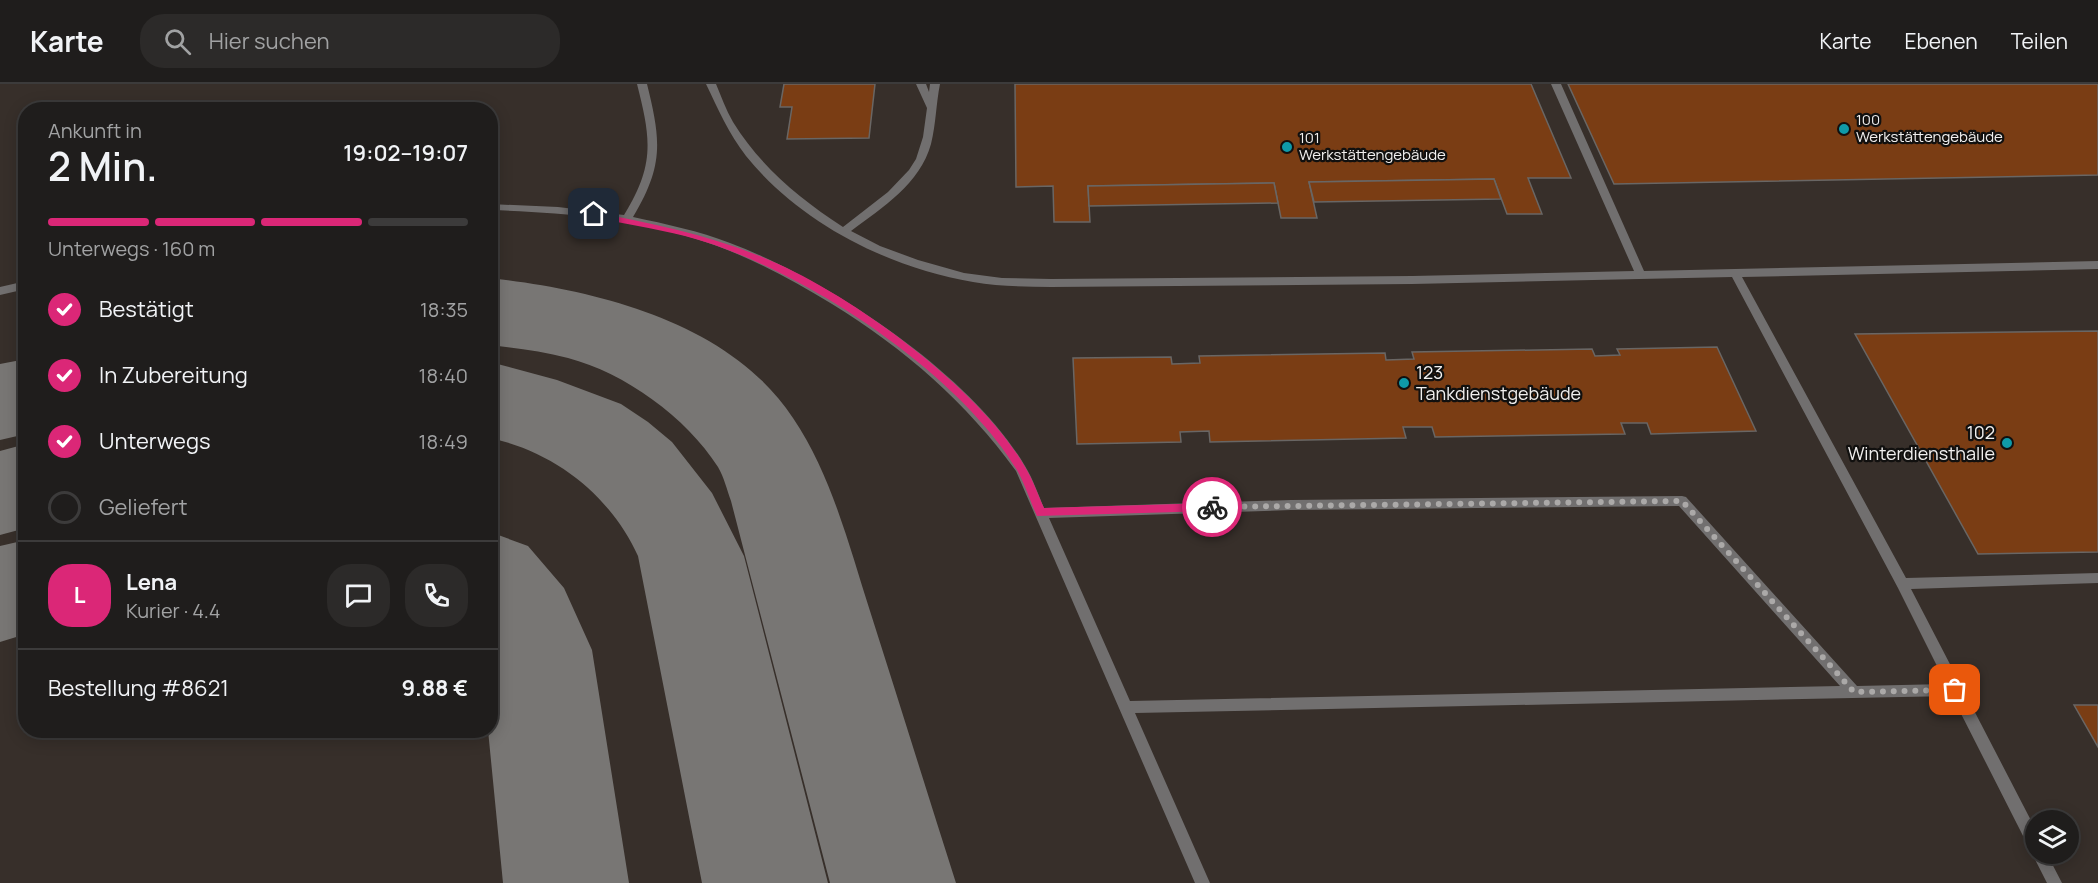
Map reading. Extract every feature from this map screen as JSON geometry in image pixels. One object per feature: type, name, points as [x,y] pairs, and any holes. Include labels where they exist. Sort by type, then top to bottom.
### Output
[{"type":"lane","points":[[627,219],[641,198],[654,164],[653,125],[642,84]]},
{"type":"lane","points":[[711,84],[726,117],[748,151],[790,195],[843,232],[913,262],[954,275],[1002,281],[1063,283],[1412,280],[2098,266]]},
{"type":"lane","points":[[921,84],[931,107]]},
{"type":"lane","points":[[843,232],[892,194],[913,172],[926,146],[935,84]]},
{"type":"lane","points":[[1556,84],[1640,274]]},
{"type":"lane","points":[[498,207],[538,207],[627,219],[687,234],[756,258],[816,289],[914,353],[987,422],[1021,469],[1203,883]]},
{"type":"lane","points":[[1735,273],[1902,584],[2025,825]]},
{"type":"lane","points":[[0,291],[18,287]]},
{"type":"lane","points":[[1041,513],[1291,505],[1682,501],[1854,692]]},
{"type":"lane","points":[[1902,584],[2098,578]]},
{"type":"lane","points":[[1125,707],[1955,690]]},
{"type":"lane","points":[[2045,864],[2055,883]]},
{"type":"shaded area","points":[[0,84],[2098,84],[2098,883],[0,883]]},
{"type":"building","points":[[784,84],[875,84],[869,138],[787,139],[792,107],[780,107]]},
{"type":"building","name":"101 Werkstättengebäude","points":[[1015,84],[1531,84],[1571,178],[1528,178],[1542,214],[1507,214],[1494,179],[1309,182],[1317,218],[1281,218],[1274,183],[1088,186],[1090,222],[1054,222],[1053,186],[1016,187]]},
{"type":"building","name":"100 Werkstättengebäude","points":[[1568,84],[2098,84],[2098,175],[1614,184]]},
{"type":"building","points":[[1494,179],[1501,199],[1314,202],[1309,182]]},
{"type":"building","points":[[1274,183],[1278,203],[1089,206],[1088,186]]},
{"type":"building","name":"102 Winterdiensthalle","points":[[2098,331],[2098,552],[1978,554],[1855,334]]},
{"type":"building","name":"123 Tankdienstgebäude","points":[[1717,347],[1756,431],[1651,434],[1647,423],[1621,423],[1625,434],[1435,437],[1432,427],[1403,427],[1406,438],[1210,442],[1209,431],[1180,432],[1181,442],[1077,444],[1073,358],[1171,357],[1172,364],[1200,363],[1199,356],[1385,353],[1386,360],[1414,359],[1412,352],[1592,349],[1595,356],[1620,355],[1617,349]]},
{"type":"building","points":[[2074,705],[2098,705],[2098,747]]},
{"type":"taxiway","points":[[498,312],[566,323],[639,348],[672,366],[703,387],[732,413],[756,443],[783,501],[893,883]]},
{"type":"taxiway","points":[[0,402],[18,398]]},
{"type":"taxiway","points":[[498,402],[525,407],[557,418],[586,432],[613,450],[636,471],[657,496],[675,524],[691,556],[765,883]]},
{"type":"taxiway","points":[[0,493],[18,488]]},
{"type":"taxiway","points":[[0,594],[18,589]]},
{"type":"taxiway","points":[[498,589],[525,623],[536,650],[566,883]]},
{"type":"way so far","points":[[1212,507],[1682,501],[1854,692],[1955,690]]},
{"type":"place","name":"100 Werkstättengebäude","points":[[1844,129]]},
{"type":"place","name":"101 Werkstättengebäude","points":[[1287,147]]},
{"type":"place","name":"123 Tankdienstgebäude","points":[[1404,383]]},
{"type":"place","name":"102 Winterdiensthalle","points":[[2007,443]]},
{"type":"route","points":[[594,214],[627,219],[687,234],[756,258],[816,289],[864,319],[914,353],[956,390],[987,422],[1021,469],[1041,513],[1212,507]]}]
